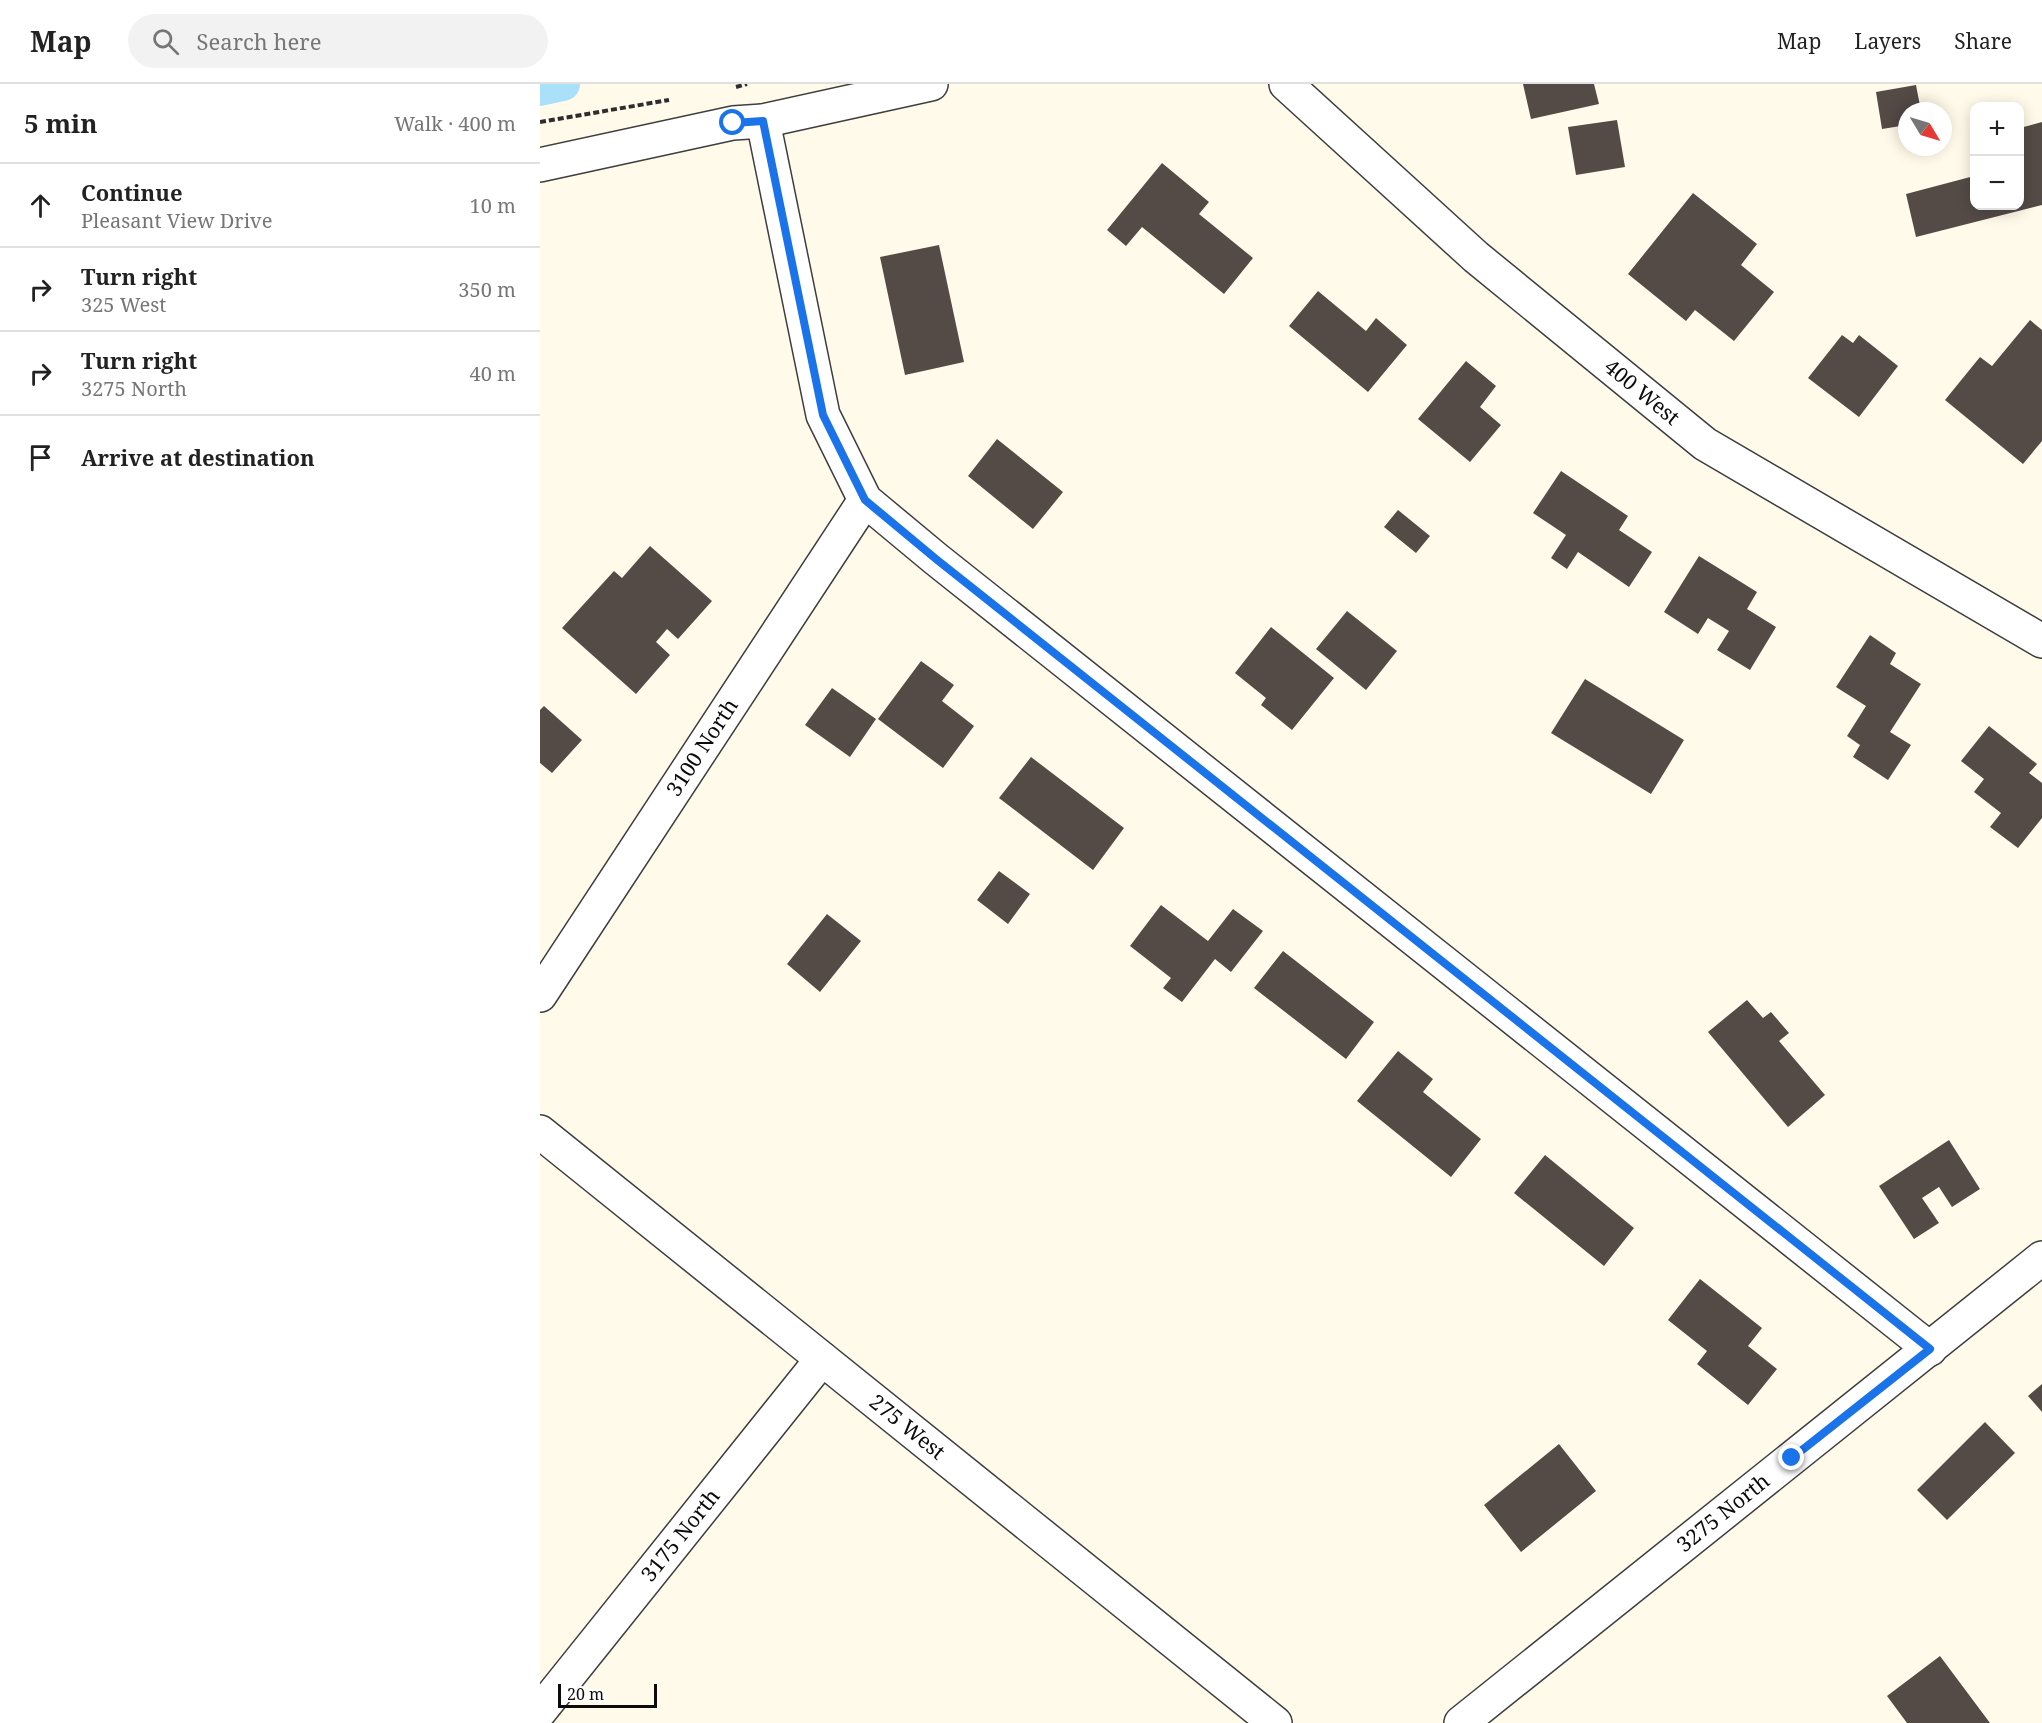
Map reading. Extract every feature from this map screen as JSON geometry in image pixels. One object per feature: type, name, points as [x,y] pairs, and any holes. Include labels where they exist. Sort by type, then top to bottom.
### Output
[{"type":"street","points":[[540,165],[733,123],[763,121],[931,84]]},
{"type":"street","name":"400 West","points":[[1286,84],[1476,257],[1705,444],[2042,641]]},
{"type":"street","points":[[763,121],[823,415],[865,500],[936,559],[1930,1349]]},
{"type":"street","name":"3100 North","points":[[540,995],[865,500]]},
{"type":"street","name":"275 West","points":[[540,1132],[1275,1723]]},
{"type":"street","name":"3275 North","points":[[1461,1723],[2042,1258]]},
{"type":"street","name":"3175 North","points":[[540,1711],[822,1359]]},
{"type":"path","points":[[729,89],[747,84]]},
{"type":"path","points":[[540,122],[670,100]]},
{"type":"building","points":[[1523,84],[1594,84],[1599,104],[1531,119]]},
{"type":"building","points":[[1916,85],[1919,102],[1898,102],[1898,126],[1882,129],[1876,92]]},
{"type":"building","points":[[1617,120],[1625,167],[1576,175],[1568,127]]},
{"type":"building","points":[[2042,122],[2042,205],[2024,210],[2024,156],[2024,127]]},
{"type":"building","points":[[1162,163],[1209,202],[1199,214],[1253,258],[1224,294],[1142,227],[1126,246],[1107,230]]},
{"type":"building","points":[[1970,177],[1970,210],[2022,210],[1916,237],[1906,194]]},
{"type":"building","points":[[1693,193],[1757,244],[1741,265],[1774,292],[1734,341],[1695,310],[1686,321],[1628,274]]},
{"type":"building","points":[[939,245],[964,362],[905,375],[880,257]]},
{"type":"building","points":[[1318,291],[1366,331],[1376,318],[1407,345],[1368,392],[1289,326]]},
{"type":"building","points":[[2030,320],[2042,330],[2042,441],[2023,464],[1945,400],[1980,357],[1992,366]]},
{"type":"building","points":[[1842,335],[1853,343],[1859,335],[1898,366],[1859,417],[1808,378]]},
{"type":"building","points":[[1466,361],[1496,386],[1480,407],[1501,425],[1470,462],[1418,419]]},
{"type":"building","points":[[997,439],[1063,492],[1033,529],[968,476]]},
{"type":"building","points":[[1561,471],[1628,516],[1619,530],[1652,552],[1629,587],[1578,552],[1567,569],[1551,558],[1566,535],[1533,513]]},
{"type":"building","points":[[1398,510],[1430,536],[1416,553],[1384,527]]},
{"type":"building","points":[[650,546],[712,601],[678,639],[667,629],[656,642],[670,655],[636,694],[562,628],[614,571],[622,578]]},
{"type":"building","points":[[1699,556],[1757,592],[1747,609],[1776,627],[1750,670],[1717,650],[1729,631],[1708,618],[1698,634],[1664,612]]},
{"type":"building","points":[[1347,611],[1397,651],[1366,690],[1316,649]]},
{"type":"building","points":[[1271,627],[1334,678],[1292,730],[1261,705],[1266,698],[1235,673]]},
{"type":"building","points":[[1870,635],[1896,653],[1890,664],[1921,684],[1890,732],[1911,745],[1888,780],[1853,757],[1860,745],[1847,736],[1866,706],[1836,687]]},
{"type":"building","points":[[921,661],[954,685],[942,701],[974,726],[943,768],[878,719]]},
{"type":"building","points":[[1585,679],[1684,740],[1651,794],[1551,733]]},
{"type":"building","points":[[832,688],[876,719],[850,757],[805,725]]},
{"type":"building","points":[[544,706],[582,740],[552,773],[540,763],[540,710]]},
{"type":"building","points":[[1989,726],[2037,764],[2029,773],[2042,783],[2042,818],[2018,848],[1990,827],[2001,813],[1974,792],[1984,779],[1961,761]]},
{"type":"building","points":[[1031,757],[1124,828],[1093,870],[999,798]]},
{"type":"building","points":[[999,871],[1030,894],[1008,924],[977,900]]},
{"type":"building","points":[[1161,905],[1208,941],[1233,909],[1263,931],[1231,972],[1215,959],[1182,1002],[1163,988],[1171,978],[1130,946]]},
{"type":"building","points":[[827,914],[861,941],[820,992],[787,964]]},
{"type":"building","points":[[1283,951],[1374,1022],[1346,1059],[1254,988]]},
{"type":"building","points":[[1747,1000],[1763,1018],[1771,1012],[1789,1033],[1779,1041],[1825,1095],[1788,1127],[1708,1032]]},
{"type":"building","points":[[1398,1051],[1433,1079],[1423,1092],[1481,1139],[1451,1177],[1357,1101]]},
{"type":"building","points":[[1949,1140],[1980,1189],[1952,1207],[1939,1187],[1922,1198],[1939,1223],[1914,1239],[1879,1186]]},
{"type":"building","points":[[1545,1155],[1634,1228],[1604,1266],[1514,1193]]},
{"type":"building","points":[[1700,1279],[1762,1328],[1748,1346],[1777,1369],[1748,1405],[1697,1364],[1707,1351],[1668,1320]]},
{"type":"building","points":[[2042,1384],[2042,1412],[2028,1396]]},
{"type":"building","points":[[1985,1422],[2015,1453],[1947,1520],[1917,1490]]},
{"type":"building","points":[[1559,1444],[1596,1491],[1521,1552],[1484,1505]]},
{"type":"building","points":[[1940,1656],[1990,1723],[1907,1723],[1887,1696]]},
{"type":"waterway","points":[[540,89],[563,84]]},
{"type":"route","points":[[733,123],[763,121],[823,415],[865,500],[936,559],[1930,1349],[1792,1458]]}]
